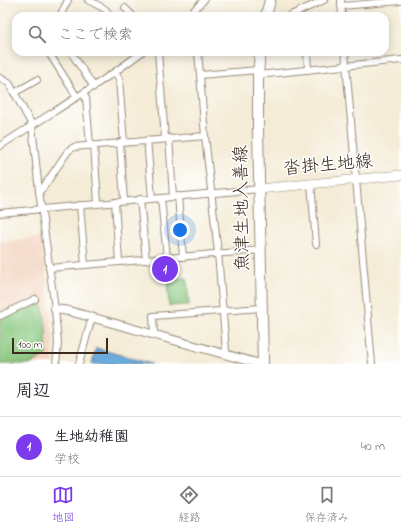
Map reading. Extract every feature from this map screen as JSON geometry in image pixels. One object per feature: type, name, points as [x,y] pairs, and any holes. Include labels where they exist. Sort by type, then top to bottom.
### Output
[{"type":"main road","points":[[267,12],[270,0]]},
{"type":"main road","name":"魚津生地入善線","points":[[260,56],[258,72],[259,188],[264,364]]},
{"type":"main road","name":"沓掛生地線","points":[[259,188],[401,175]]},
{"type":"street","points":[[62,12],[68,0]]},
{"type":"street","points":[[88,0],[105,9],[108,12]]},
{"type":"street","points":[[192,12],[204,0]]},
{"type":"street","points":[[306,12],[324,0]]},
{"type":"street","points":[[341,3],[401,1]]},
{"type":"street","points":[[125,8],[129,12]]},
{"type":"street","points":[[51,56],[80,96],[86,98],[98,203]]},
{"type":"street","points":[[73,56],[94,87]]},
{"type":"street","points":[[0,146],[94,87],[115,72],[133,56]]},
{"type":"street","points":[[158,56],[167,138],[183,256]]},
{"type":"street","points":[[198,56],[223,310],[225,355]]},
{"type":"street","points":[[307,56],[308,70]]},
{"type":"street","points":[[345,56],[372,364]]},
{"type":"street","points":[[200,75],[308,70],[401,60]]},
{"type":"street","points":[[115,72],[120,79],[124,201]]},
{"type":"street","points":[[0,78],[8,83],[32,125],[41,209],[55,309],[58,343],[56,364]]},
{"type":"street","points":[[14,93],[37,80]]},
{"type":"street","points":[[39,190],[43,188],[68,151],[74,146],[205,136]]},
{"type":"street","points":[[147,140],[152,198]]},
{"type":"street","points":[[311,183],[316,244]]},
{"type":"street","points":[[0,213],[259,188]]},
{"type":"street","points":[[161,198],[167,258]]},
{"type":"street","points":[[140,200],[146,260]]},
{"type":"street","points":[[116,202],[119,262]]},
{"type":"street","points":[[80,205],[85,265]]},
{"type":"street","points":[[49,268],[261,250]]},
{"type":"street","points":[[0,316],[35,299]]},
{"type":"street","points":[[154,334],[153,316],[262,308]]},
{"type":"street","points":[[55,309],[69,311],[154,334],[225,355],[242,362],[260,364]]},
{"type":"street","points":[[79,364],[92,317]]},
{"type":"shaded area","points":[[42,237],[53,341],[53,364],[0,364],[0,242]]},
{"type":"green space","points":[[187,278],[189,305],[169,306],[167,279]]},
{"type":"green space","points":[[40,299],[46,327],[46,355],[32,364],[0,364],[0,320]]},
{"type":"water","points":[[96,348],[152,364],[92,364]]},
{"type":"place","name":"生地幼稚園","points":[[165,269]]}]
